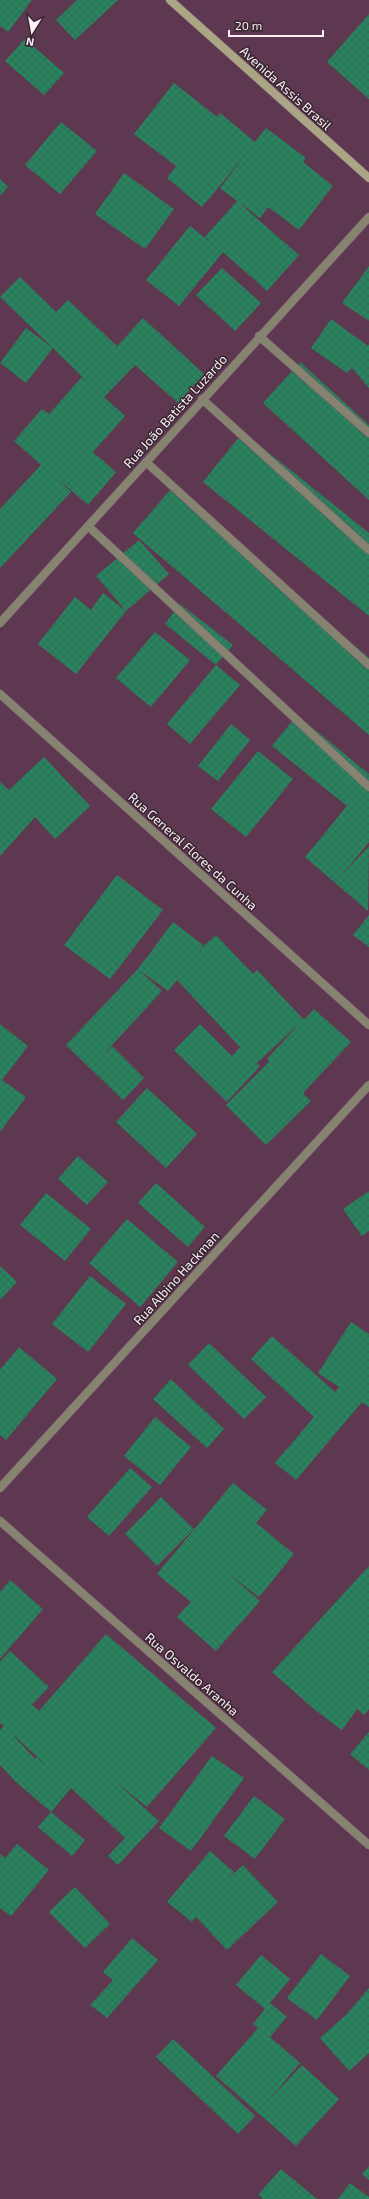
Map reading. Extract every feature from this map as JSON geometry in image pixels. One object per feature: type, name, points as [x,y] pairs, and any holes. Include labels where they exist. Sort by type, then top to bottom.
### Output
[{"type":"street","name":"Avenida Assis Brasil","points":[[170,0],[369,178]]},
{"type":"street","name":"Rua João Batista Luzardo","points":[[0,622],[369,217]]},
{"type":"street","points":[[259,336],[369,433]]},
{"type":"street","points":[[202,399],[369,550]]},
{"type":"street","points":[[146,462],[369,665]]},
{"type":"street","points":[[88,526],[369,787]]},
{"type":"street","name":"Rua General Flores da Cunha","points":[[0,694],[369,1025]]},
{"type":"street","name":"Rua Albino Hackman","points":[[0,1488],[369,1085]]},
{"type":"street","name":"Rua Osvaldo Aranha","points":[[0,1521],[369,1845]]},
{"type":"building","points":[[0,0],[32,0],[8,32],[0,26]]},
{"type":"building","points":[[77,0],[118,0],[75,40],[56,20]]},
{"type":"building","points":[[369,14],[369,99],[327,62]]},
{"type":"building","points":[[25,39],[64,73],[44,95],[5,61]]},
{"type":"building","points":[[174,83],[217,117],[220,113],[255,142],[266,128],[306,158],[303,162],[333,186],[299,230],[268,207],[260,218],[238,202],[299,255],[267,291],[223,252],[179,306],[146,280],[190,226],[214,245],[205,237],[237,201],[220,188],[247,153],[202,207],[167,178],[176,166],[134,134]]},
{"type":"building","points":[[61,122],[97,151],[60,194],[25,165]]},
{"type":"building","points":[[124,173],[174,209],[145,249],[95,214]]},
{"type":"building","points":[[0,179],[8,187],[0,196]]},
{"type":"building","points":[[369,266],[369,321],[342,303]]},
{"type":"building","points":[[222,268],[261,303],[235,331],[196,295]]},
{"type":"building","points":[[20,277],[56,312],[68,300],[117,346],[143,318],[204,374],[178,403],[135,365],[104,397],[125,416],[93,452],[116,472],[88,505],[56,477],[71,492],[0,568],[0,509],[41,465],[14,441],[42,409],[49,414],[82,377],[92,386],[0,297]]},
{"type":"building","points":[[331,319],[368,346],[369,344],[369,388],[352,368],[347,373],[311,348]]},
{"type":"building","points":[[26,328],[53,348],[26,383],[0,363]]},
{"type":"building","points":[[300,362],[369,425],[369,500],[263,403]]},
{"type":"building","points":[[243,432],[369,533],[369,616],[203,482]]},
{"type":"building","points":[[171,489],[369,658],[369,735],[133,533]]},
{"type":"building","points":[[139,540],[169,574],[126,611],[96,576]]},
{"type":"building","points":[[103,593],[126,611],[76,674],[38,644],[75,597],[91,610]]},
{"type":"building","points":[[180,604],[233,645],[216,665],[165,624]]},
{"type":"building","points":[[155,632],[190,660],[151,707],[116,678]]},
{"type":"building","points":[[216,665],[240,685],[190,744],[167,724]]},
{"type":"building","points":[[297,715],[369,774],[369,842],[341,876],[369,846],[368,911],[305,857],[347,806],[272,746]]},
{"type":"building","points":[[231,724],[250,740],[218,781],[198,766]]},
{"type":"building","points":[[258,751],[293,779],[246,837],[211,809]]},
{"type":"building","points":[[44,757],[90,806],[55,839],[35,817],[0,856],[0,782],[9,790]]},
{"type":"building","points":[[117,875],[163,910],[110,979],[64,945]]},
{"type":"building","points":[[369,915],[369,947],[353,935]]},
{"type":"building","points":[[173,922],[203,945],[199,950],[216,935],[253,974],[257,970],[304,1020],[314,1009],[351,1042],[303,1093],[311,1101],[266,1145],[226,1105],[269,1062],[267,1059],[300,1023],[257,1063],[260,1066],[227,1102],[174,1050],[200,1024],[232,1056],[240,1047],[177,980],[168,991],[138,969]]},
{"type":"building","points":[[138,969],[162,991],[100,1058],[112,1046],[144,1078],[123,1100],[66,1045]]},
{"type":"building","points":[[0,1024],[28,1046],[2,1080],[26,1097],[0,1132]]},
{"type":"building","points":[[147,1088],[197,1134],[166,1168],[116,1122]]},
{"type":"building","points":[[78,1156],[108,1182],[87,1205],[58,1179]]},
{"type":"building","points":[[156,1183],[205,1227],[188,1247],[138,1203]]},
{"type":"building","points":[[369,1191],[369,1231],[362,1236],[343,1209]]},
{"type":"building","points":[[46,1193],[91,1229],[65,1261],[20,1225]]},
{"type":"building","points":[[127,1219],[178,1262],[140,1307],[89,1263]]},
{"type":"building","points":[[0,1266],[17,1282],[0,1300]]},
{"type":"building","points":[[90,1276],[126,1304],[88,1352],[52,1324]]},
{"type":"building","points":[[351,1322],[369,1334],[369,1407],[362,1402],[296,1480],[275,1463],[314,1417],[251,1359],[272,1336],[335,1392],[339,1387],[318,1373]]},
{"type":"building","points":[[209,1343],[266,1397],[244,1419],[188,1365]]},
{"type":"building","points":[[19,1347],[57,1379],[6,1440],[0,1435],[0,1370]]},
{"type":"building","points":[[171,1379],[224,1429],[207,1448],[153,1399]]},
{"type":"building","points":[[155,1417],[191,1447],[160,1485],[124,1456]]},
{"type":"building","points":[[130,1468],[152,1487],[109,1536],[87,1517]]},
{"type":"building","points":[[233,1483],[267,1510],[256,1523],[294,1554],[259,1597],[228,1573],[260,1601],[216,1651],[177,1617],[191,1602],[157,1574]]},
{"type":"building","points":[[161,1497],[194,1529],[157,1566],[125,1534]]},
{"type":"building","points":[[369,1566],[369,1709],[364,1715],[357,1709],[342,1730],[315,1710],[272,1672]]},
{"type":"building","points":[[10,1580],[43,1609],[0,1659],[0,1592]]},
{"type":"building","points":[[106,1634],[216,1728],[147,1807],[116,1782],[159,1821],[118,1865],[108,1856],[125,1838],[71,1788],[51,1812],[16,1782],[0,1765],[0,1730],[4,1726],[0,1723],[0,1662],[10,1651],[49,1687],[32,1705],[39,1711]],"holes":[[[10,1732],[43,1762],[37,1757],[35,1759]]]},
{"type":"building","points":[[369,1732],[369,1770],[350,1754]]},
{"type":"building","points":[[212,1756],[244,1778],[191,1851],[159,1828]]},
{"type":"building","points":[[254,1796],[285,1819],[255,1859],[224,1836]]},
{"type":"building","points":[[51,1812],[85,1840],[72,1856],[38,1827]]},
{"type":"building","points":[[17,1844],[49,1870],[11,1916],[0,1908],[0,1854],[5,1858]]},
{"type":"building","points":[[210,1851],[234,1872],[228,1879],[243,1865],[278,1902],[227,1950],[196,1917],[192,1922],[167,1902]]},
{"type":"building","points":[[75,1887],[110,1924],[85,1948],[49,1912]]},
{"type":"building","points":[[132,1938],[158,1960],[107,2018],[90,2005],[113,1980],[103,1972]]},
{"type":"building","points":[[321,1954],[350,1976],[317,2020],[287,1998]]},
{"type":"building","points":[[261,1955],[290,1979],[270,2003],[287,2017],[270,2037],[300,2063],[268,2101],[302,2065],[339,2099],[296,2146],[216,2076],[258,2028],[253,2024],[265,2009],[236,1985]]},
{"type":"building","points":[[369,1988],[369,2053],[349,2071],[320,2038],[346,2015]]},
{"type":"building","points":[[173,2039],[255,2116],[238,2134],[156,2057]]},
{"type":"building","points":[[369,2166],[369,2180],[362,2174]]},
{"type":"building","points":[[281,2169],[317,2199],[263,2199],[258,2195]]},
{"type":"building","points":[[350,2183],[369,2197],[369,2199],[338,2199]]}]
